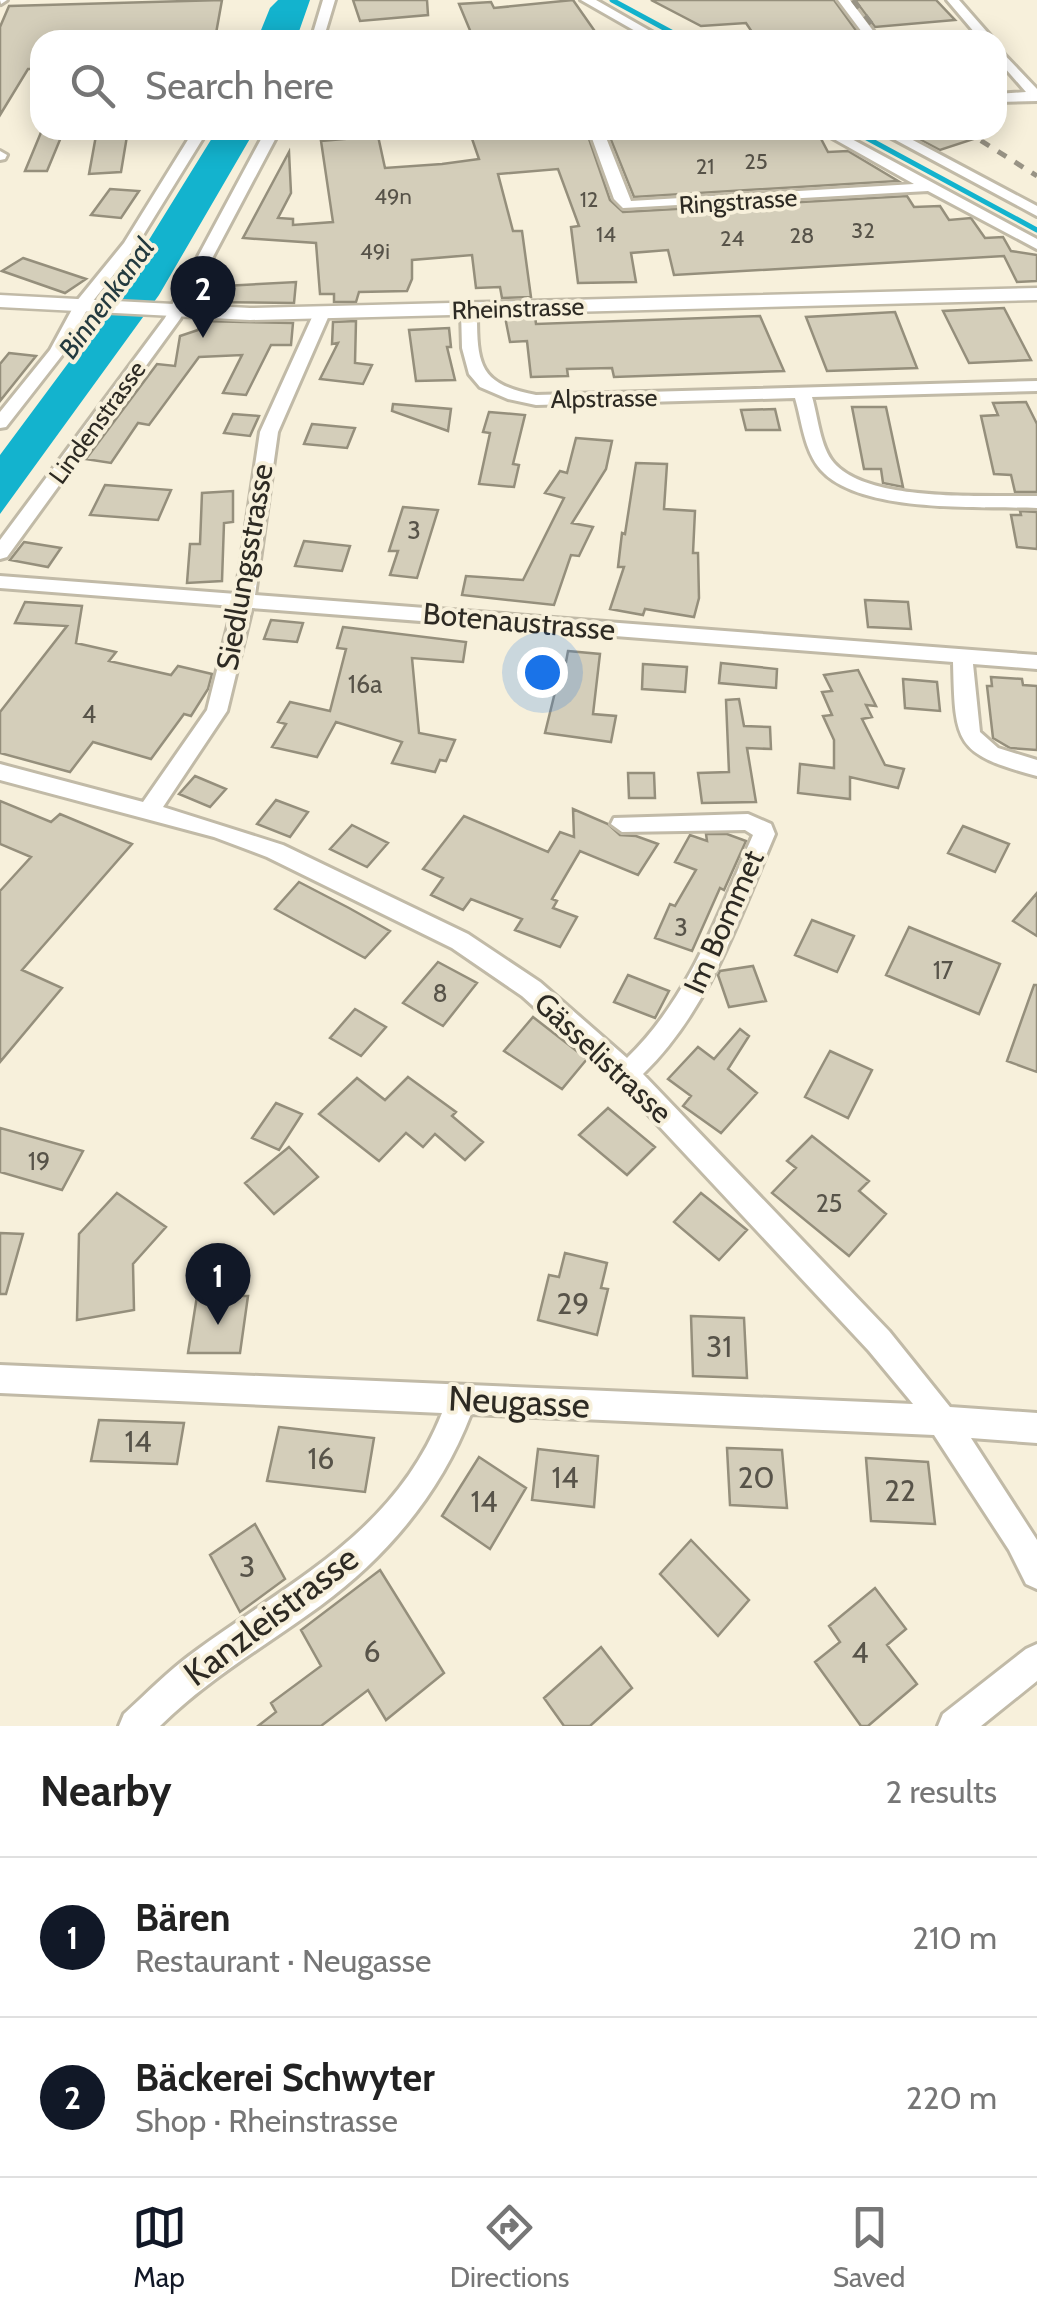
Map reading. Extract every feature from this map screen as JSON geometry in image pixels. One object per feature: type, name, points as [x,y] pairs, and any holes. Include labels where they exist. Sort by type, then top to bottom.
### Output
[{"type":"street","points":[[320,30],[330,0]]},
{"type":"street","points":[[587,0],[642,30]]},
{"type":"street","points":[[844,0],[866,30]]},
{"type":"street","points":[[953,0],[979,30]]},
{"type":"street","points":[[1007,63],[1036,96]]},
{"type":"street","points":[[1007,97],[1036,96]]},
{"type":"street","points":[[0,423],[130,245],[194,140]]},
{"type":"street","name":"Lindenstrasse","points":[[0,553],[169,312],[267,140]]},
{"type":"street","name":"Ringstrasse","points":[[600,140],[621,199],[628,205],[931,187]]},
{"type":"street","points":[[844,140],[1037,245]]},
{"type":"street","points":[[903,140],[1037,212]]},
{"type":"street","name":"Rheinstrasse","points":[[0,301],[169,312],[322,313],[1037,294]]},
{"type":"street","name":"Alpstrasse","points":[[469,310],[470,360],[477,374],[494,389],[536,400],[1037,386]]},
{"type":"street","name":"Siedlungsstrasse","points":[[149,810],[217,712],[246,598],[269,432],[322,313]]},
{"type":"street","points":[[804,394],[820,453],[831,471],[851,483],[882,492],[1037,502]]},
{"type":"street","name":"Botenaustrasse","points":[[0,582],[1037,662]]},
{"type":"street","points":[[963,657],[966,726],[973,740],[992,757],[1037,768]]},
{"type":"street","name":"Gässelistrasse","points":[[0,772],[149,810],[275,851],[460,941],[531,989],[627,1074],[879,1341],[929,1401],[1020,1539],[1037,1573]]},
{"type":"street","name":"Im Bommet","points":[[622,824],[748,822],[764,834],[682,1014],[652,1053],[627,1074]]},
{"type":"street","name":"Neugasse","points":[[0,1379],[1037,1428]]},
{"type":"street","name":"Kanzleistrasse","points":[[136,1726],[193,1673],[312,1593],[385,1526],[432,1468],[451,1433],[462,1400]]},
{"type":"street","points":[[955,1726],[1037,1660]]},
{"type":"water","points":[[278,0],[310,0],[300,30],[261,30],[270,8]]},
{"type":"water","points":[[211,140],[249,140],[159,295],[0,514],[0,455],[95,327]]},
{"type":"building","points":[[222,0],[217,30],[30,30],[30,69],[0,115],[0,27],[9,6]]},
{"type":"building","points":[[353,0],[427,0],[428,15],[360,21]]},
{"type":"building","points":[[573,0],[594,30],[470,30],[459,4],[491,2],[494,8]]},
{"type":"building","points":[[651,0],[834,0],[856,30],[751,30],[746,23],[701,26]]},
{"type":"building","points":[[855,0],[936,0],[955,20],[875,27]]},
{"type":"building","points":[[38,140],[60,140],[47,171],[25,171]]},
{"type":"building","points":[[95,140],[126,140],[121,172],[89,174]]},
{"type":"building","points":[[379,140],[385,168],[479,159],[472,140],[589,140],[610,200],[623,212],[907,196],[914,207],[940,206],[949,220],[971,218],[985,238],[1003,237],[1011,251],[1037,255],[1037,281],[1017,282],[1004,256],[674,275],[668,250],[631,253],[636,282],[578,283],[571,227],[579,226],[558,169],[498,174],[513,231],[522,231],[531,297],[502,298],[500,287],[476,288],[472,255],[412,260],[412,279],[407,291],[359,292],[356,302],[334,302],[334,294],[320,294],[316,243],[243,238],[289,152],[291,193],[278,218],[293,219],[293,225],[333,222],[321,141]]},
{"type":"building","points":[[611,140],[822,140],[828,152],[848,151],[898,181],[634,197]]},
{"type":"building","points":[[921,140],[971,140],[940,150]]},
{"type":"building","points":[[110,189],[139,191],[121,218],[91,215]]},
{"type":"building","points":[[23,258],[86,279],[65,293],[2,271]]},
{"type":"building","points":[[296,282],[294,303],[203,302],[206,287]]},
{"type":"building","points":[[1004,308],[1031,360],[969,363],[943,311]]},
{"type":"building","points":[[895,312],[917,368],[827,371],[806,317]]},
{"type":"building","points":[[535,316],[536,324],[760,316],[784,371],[614,377],[612,368],[567,369],[568,376],[531,377],[527,341],[510,342],[505,317]]},
{"type":"building","points":[[200,321],[293,323],[291,345],[271,345],[246,395],[223,393],[242,355],[199,357],[149,425],[138,423],[111,463],[86,459],[157,364],[175,366],[180,336],[198,330]]},
{"type":"building","points":[[356,321],[355,363],[372,365],[363,384],[320,379],[338,343],[332,344],[333,322]]},
{"type":"building","points":[[449,328],[451,347],[447,347],[455,380],[416,381],[409,330]]},
{"type":"building","points":[[9,353],[36,356],[0,401],[0,364]]},
{"type":"building","points":[[1026,402],[1037,424],[1037,492],[1015,492],[1011,475],[994,474],[981,416],[998,415],[993,403]]},
{"type":"building","points":[[393,404],[451,409],[448,431],[392,411]]},
{"type":"building","points":[[852,407],[886,407],[903,487],[883,483],[881,469],[864,469]]},
{"type":"building","points":[[775,409],[780,430],[746,430],[741,410]]},
{"type":"building","points":[[489,412],[525,415],[513,464],[519,465],[514,487],[479,484],[490,433],[483,432]]},
{"type":"building","points":[[233,414],[259,416],[250,436],[224,433]]},
{"type":"building","points":[[312,424],[355,428],[347,448],[304,444]]},
{"type":"building","points":[[576,438],[612,441],[606,469],[572,523],[593,527],[579,556],[571,555],[554,605],[462,595],[466,576],[523,580],[564,498],[545,493],[560,471],[567,473]]},
{"type":"building","points":[[636,463],[667,464],[664,509],[695,511],[693,553],[698,553],[699,598],[694,617],[645,609],[643,615],[610,609],[624,567],[618,567]]},
{"type":"building","points":[[105,485],[171,490],[158,520],[90,515]]},
{"type":"building","points":[[233,491],[233,522],[224,523],[222,581],[187,583],[190,544],[200,544],[202,493]]},
{"type":"building","points":[[403,507],[438,510],[417,578],[390,575],[398,551],[389,551]]},
{"type":"building","points":[[1020,511],[1037,512],[1037,549],[1017,547],[1011,515],[1021,515]]},
{"type":"building","points":[[304,541],[350,546],[342,571],[295,566]]},
{"type":"building","points":[[24,542],[61,548],[48,567],[10,560]]},
{"type":"building","points":[[865,600],[908,602],[911,629],[868,627]]},
{"type":"building","points":[[25,602],[82,606],[76,643],[116,652],[109,661],[171,675],[178,666],[212,674],[208,689],[191,716],[184,714],[151,759],[93,742],[70,772],[0,753],[0,712],[67,626],[15,623]]},
{"type":"building","points":[[271,620],[303,623],[297,642],[264,639]]},
{"type":"building","points":[[343,627],[466,642],[463,662],[412,658],[419,733],[455,740],[446,761],[440,760],[435,772],[392,763],[402,742],[336,722],[317,757],[272,747],[286,724],[278,722],[290,702],[330,711],[346,649],[337,648]]},
{"type":"building","points":[[568,651],[600,654],[593,714],[616,716],[611,742],[545,733],[557,684],[546,683],[550,660],[566,662]]},
{"type":"building","points":[[721,663],[777,669],[776,688],[719,683]]},
{"type":"building","points":[[643,664],[687,667],[685,692],[642,689]]},
{"type":"building","points":[[858,670],[876,706],[866,705],[872,717],[862,719],[885,765],[904,769],[898,788],[850,777],[850,799],[798,793],[800,764],[834,768],[834,740],[823,716],[832,715],[822,692],[832,691],[824,675]]},
{"type":"building","points":[[991,677],[1022,679],[1023,685],[1037,686],[1037,750],[1010,748],[993,738],[987,686],[992,686]]},
{"type":"building","points":[[903,679],[937,682],[940,711],[905,708]]},
{"type":"building","points":[[739,699],[744,726],[770,727],[771,749],[747,748],[756,802],[702,803],[698,773],[729,772],[726,700]]},
{"type":"building","points":[[628,773],[654,773],[655,798],[629,798]]},
{"type":"building","points":[[195,776],[226,789],[210,807],[179,794]]},
{"type":"building","points":[[276,800],[308,812],[290,837],[257,824]]},
{"type":"building","points":[[0,801],[51,822],[60,814],[132,844],[22,970],[62,988],[0,1062],[0,891],[31,857],[0,844]]},
{"type":"building","points":[[573,809],[608,824],[620,835],[658,844],[638,875],[580,851],[552,899],[557,901],[553,908],[577,917],[560,947],[515,930],[522,919],[471,899],[463,910],[431,895],[443,878],[423,869],[464,816],[548,852],[560,832],[574,837]]},
{"type":"building","points":[[352,825],[388,843],[367,867],[330,849]]},
{"type":"building","points":[[963,826],[1009,844],[995,872],[948,853]]},
{"type":"building","points":[[706,834],[727,834],[746,841],[692,951],[655,938],[670,904],[675,906],[696,870],[675,862],[690,835],[707,841]]},
{"type":"building","points":[[299,882],[390,931],[365,958],[275,909]]},
{"type":"building","points":[[1037,893],[1037,936],[1013,921]]},
{"type":"building","points":[[812,920],[854,936],[837,972],[795,955]]},
{"type":"building","points":[[909,927],[1000,964],[979,1014],[886,975]]},
{"type":"building","points":[[438,962],[477,983],[443,1026],[403,1003]]},
{"type":"building","points":[[753,966],[766,1001],[729,1007],[720,971]]},
{"type":"building","points":[[628,975],[669,991],[655,1018],[614,1002]]},
{"type":"building","points":[[1037,985],[1037,1072],[1007,1061]]},
{"type":"building","points":[[355,1009],[386,1027],[361,1056],[330,1038]]},
{"type":"building","points":[[533,1017],[587,1059],[562,1089],[504,1051]]},
{"type":"building","points":[[740,1029],[749,1036],[728,1069],[757,1093],[721,1133],[683,1106],[691,1096],[668,1079],[698,1047],[714,1059]]},
{"type":"building","points":[[830,1051],[872,1070],[848,1118],[805,1097]]},
{"type":"building","points":[[408,1077],[456,1112],[452,1116],[483,1142],[465,1160],[435,1134],[423,1147],[406,1133],[379,1161],[319,1114],[357,1078],[385,1100]]},
{"type":"building","points":[[276,1103],[302,1114],[279,1150],[252,1138]]},
{"type":"building","points":[[608,1108],[655,1147],[627,1175],[579,1135]]},
{"type":"building","points":[[0,1128],[83,1151],[62,1190],[0,1172]]},
{"type":"building","points":[[812,1136],[869,1181],[859,1191],[886,1214],[849,1256],[772,1193],[796,1168],[787,1161]]},
{"type":"building","points":[[289,1147],[318,1177],[274,1214],[245,1183]]},
{"type":"building","points":[[117,1193],[166,1227],[133,1264],[134,1310],[77,1320],[79,1234]]},
{"type":"building","points":[[701,1193],[747,1230],[719,1260],[674,1222]]},
{"type":"building","points":[[0,1233],[23,1234],[6,1294],[0,1294]]},
{"type":"building","points":[[565,1253],[607,1263],[601,1288],[608,1289],[597,1335],[538,1320],[549,1275],[559,1277]]},
{"type":"building","points":[[197,1296],[248,1296],[240,1353],[188,1353]]},
{"type":"building","points":[[691,1316],[744,1318],[747,1378],[693,1376]]},
{"type":"building","points":[[99,1420],[184,1423],[177,1464],[91,1461]]},
{"type":"building","points":[[279,1427],[374,1438],[365,1492],[267,1481]]},
{"type":"building","points":[[727,1448],[782,1450],[787,1508],[730,1505]]},
{"type":"building","points":[[538,1449],[598,1456],[594,1507],[532,1500]]},
{"type":"building","points":[[479,1457],[526,1488],[490,1549],[442,1516]]},
{"type":"building","points":[[866,1458],[928,1462],[935,1524],[871,1521]]},
{"type":"building","points":[[255,1524],[285,1579],[240,1612],[210,1555]]},
{"type":"building","points":[[691,1540],[749,1600],[718,1636],[660,1574]]},
{"type":"building","points":[[380,1570],[444,1673],[386,1720],[368,1690],[321,1726],[258,1726],[276,1712],[271,1703],[321,1666],[301,1630]]},
{"type":"building","points":[[875,1588],[906,1629],[887,1645],[917,1684],[868,1726],[861,1726],[815,1662],[840,1642],[829,1626]]},
{"type":"building","points":[[601,1647],[632,1688],[590,1726],[564,1726],[544,1698]]},
{"type":"waterway","points":[[612,0],[668,30]]},
{"type":"waterway","points":[[870,140],[1037,230]]},
{"type":"railway","points":[[853,0],[876,30]]},
{"type":"railway","points":[[980,140],[1037,176]]},
{"type":"place","name":"Bäckerei Schwyter","points":[[203,338]]},
{"type":"place","name":"Bären","points":[[218,1325]]},
{"type":"water label","name":"Binnenkanal","points":[[106,298]]}]
